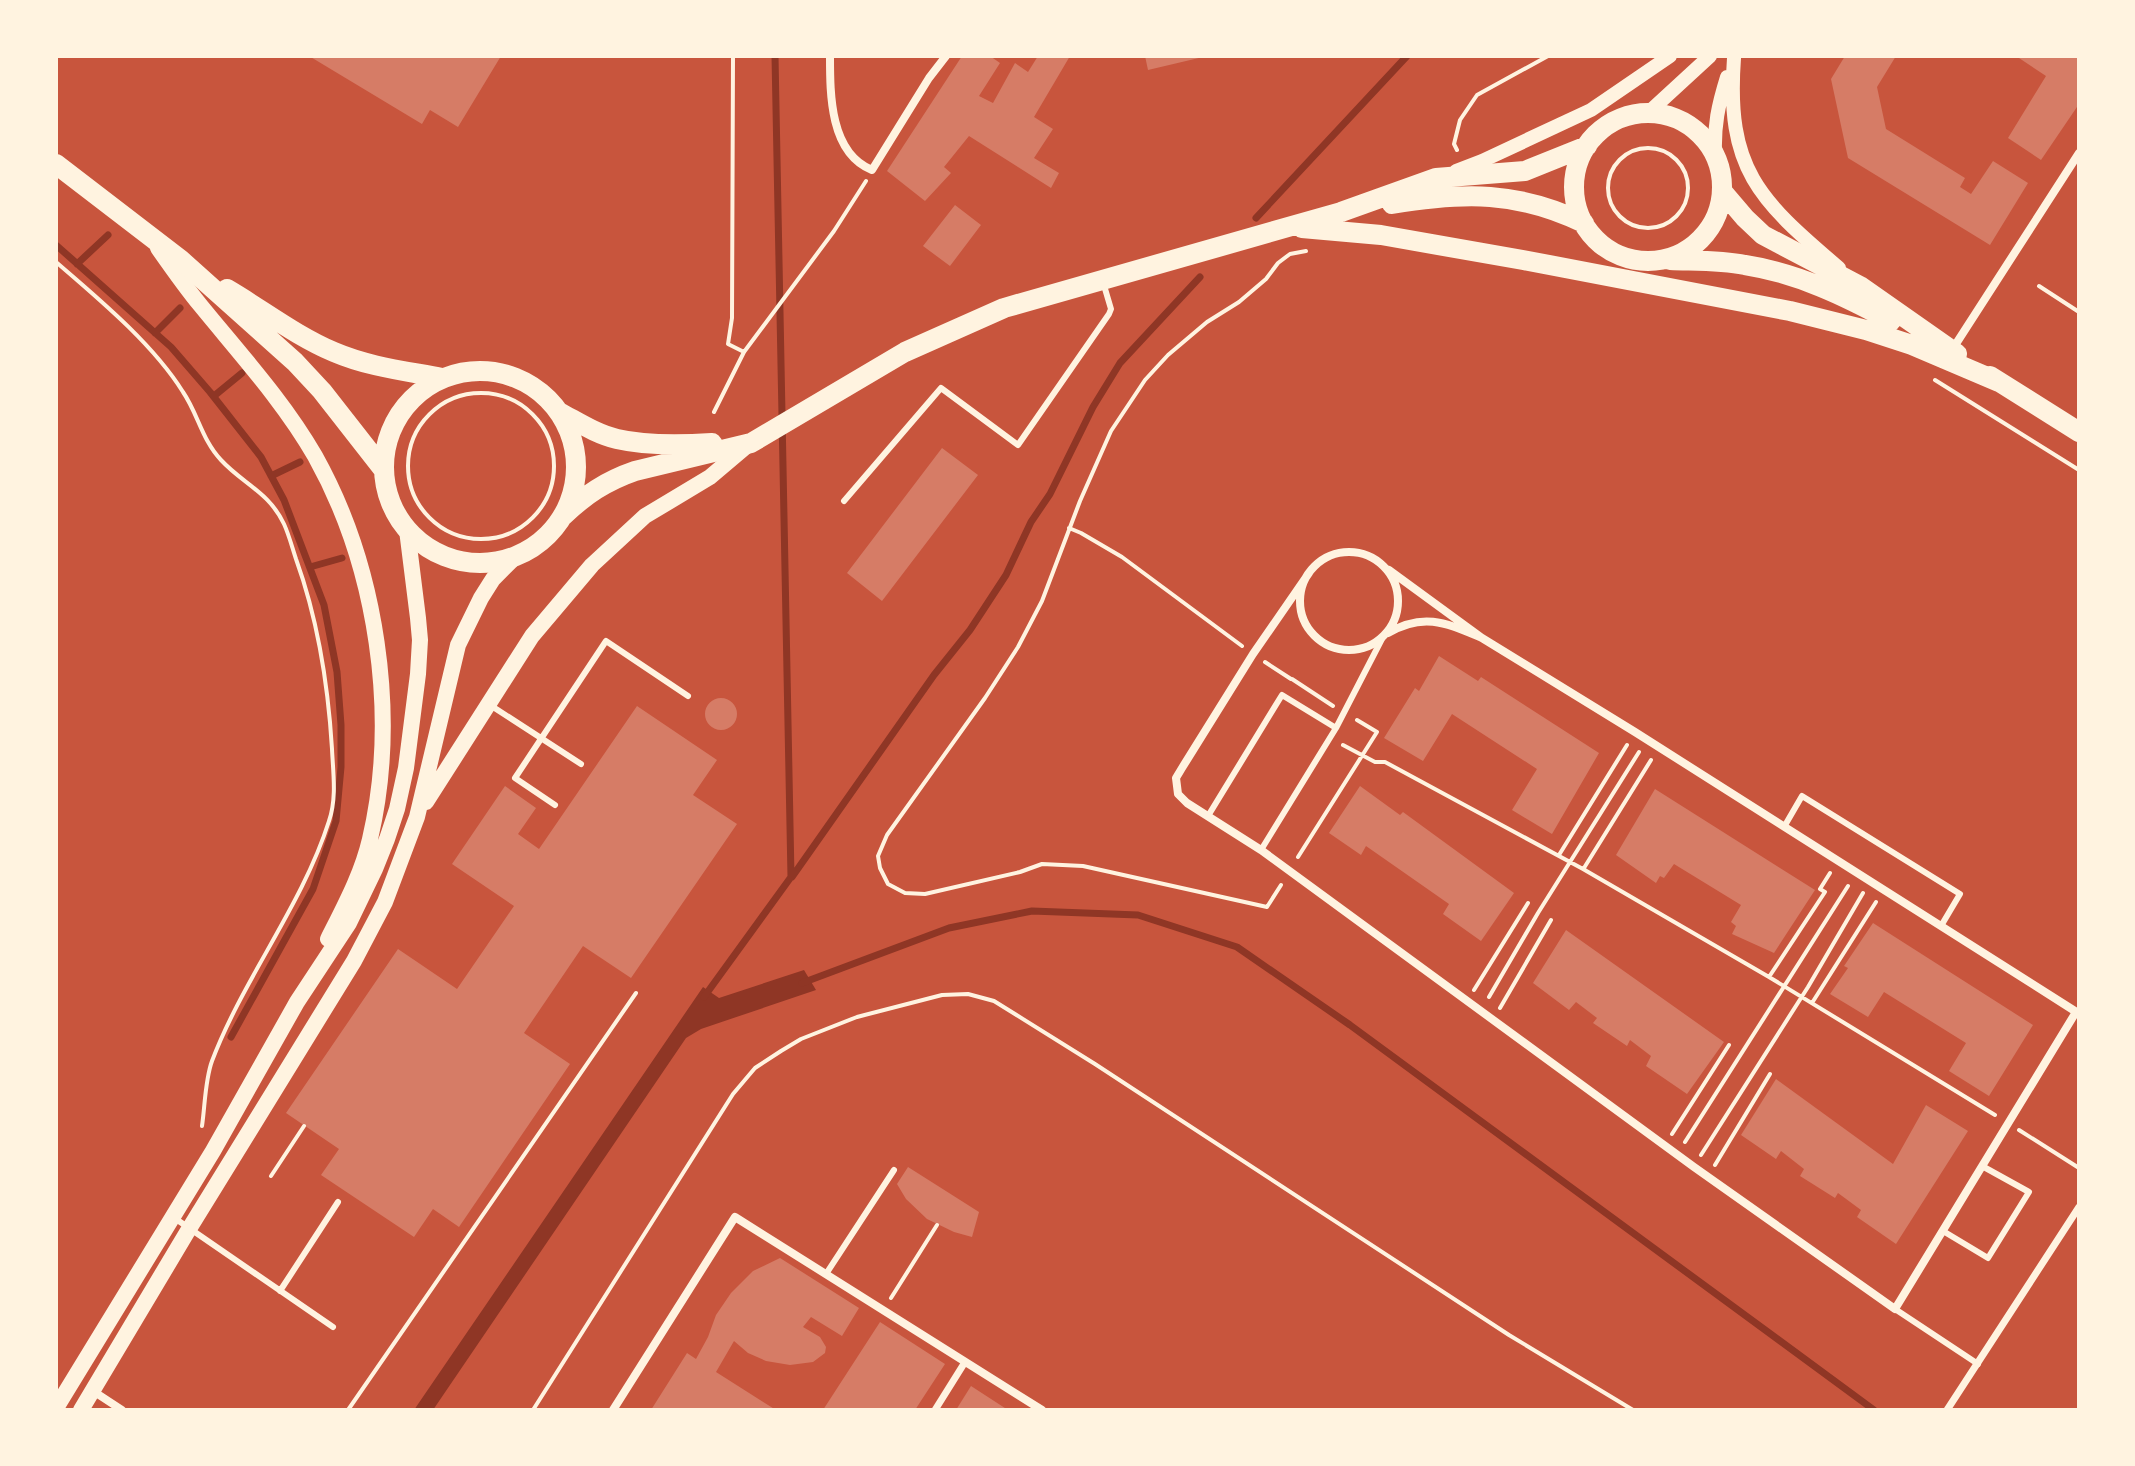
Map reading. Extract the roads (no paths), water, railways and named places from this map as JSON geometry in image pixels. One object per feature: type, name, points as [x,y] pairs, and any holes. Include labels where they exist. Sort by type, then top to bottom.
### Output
[{"type":"main road","points":[[1662,259],[1685,251],[1704,235],[1717,215],[1722,191],[1721,172],[1708,143],[1688,124],[1648,113],[1630,115],[1599,132],[1587,146],[1579,161],[1575,185],[1578,209],[1584,223],[1595,239],[1609,250],[1644,261],[1662,259],[1746,265],[1817,285],[1851,299],[1960,356]]},
{"type":"main road","points":[[417,817],[532,636],[592,565],[645,516],[710,477],[756,440],[873,369],[1004,308],[1341,212],[1436,178],[1525,171],[1587,146]]},
{"type":"main road","points":[[56,164],[181,260],[308,340],[376,366],[442,378]]},
{"type":"main road","points":[[1722,191],[1763,235],[1860,286],[1960,356],[2079,432]]},
{"type":"main road","points":[[1341,212],[1437,196],[1498,196],[1536,205],[1584,223]]},
{"type":"main road","points":[[1290,227],[1395,237],[1790,311],[1912,345],[1999,382]]},
{"type":"main road","points":[[149,237],[300,432],[348,530],[370,606],[379,660],[383,742],[377,801],[369,841],[356,879],[297,1002]]},
{"type":"main road","points":[[181,260],[295,362],[322,391],[383,469]]},
{"type":"main road","points":[[563,516],[574,487],[576,471],[572,440],[559,412],[536,389],[507,374],[458,373],[442,378],[415,395],[403,407],[388,436],[383,469],[389,501],[407,530],[433,551],[465,562],[499,561],[538,544],[584,497],[618,477],[756,440]]},
{"type":"main road","points":[[559,412],[616,439],[656,445],[756,440]]},
{"type":"main road","points":[[56,1408],[213,1151],[297,1002],[356,909],[381,854],[397,809],[406,768],[418,674],[420,640],[407,530]]},
{"type":"main road","points":[[81,1410],[354,961],[385,902],[417,817],[458,645],[493,579],[516,556]]},
{"type":"street","points":[[830,56],[839,134],[851,156],[872,170],[946,56]]},
{"type":"street","points":[[1436,178],[1482,161],[1591,110],[1670,56]]},
{"type":"street","points":[[1648,113],[1710,56]]},
{"type":"street","points":[[1715,155],[1714,130],[1718,104],[1734,57]]},
{"type":"street","points":[[1734,57],[1734,118],[1741,153],[1753,182],[1783,219],[1860,286]]},
{"type":"street","points":[[1960,356],[2079,153]]},
{"type":"street","points":[[1346,552],[1377,561],[1482,638],[2078,1013],[1895,1309],[1492,1021],[1261,850],[1187,803],[1178,794],[1176,778],[1253,654],[1309,573],[1325,558],[1346,552]]},
{"type":"street","points":[[1377,561],[1393,579],[1397,590],[1396,615],[1384,635]]},
{"type":"street","points":[[1309,573],[1301,593],[1300,609],[1305,624],[1316,637],[1334,648],[1350,650],[1366,647],[1405,624],[1419,620],[1449,624],[1482,638]]},
{"type":"street","points":[[1947,1410],[2079,1207]]},
{"type":"street","points":[[613,1410],[735,1217],[1042,1410]]},
{"type":"street","points":[[935,1410],[965,1362]]},
{"type":"street","points":[[92,1391],[122,1410]]},
{"type":"lane","points":[[844,501],[941,388],[1018,445],[1109,314],[1111,309],[1102,279]]},
{"type":"lane","points":[[1261,850],[1336,728],[1384,635]]},
{"type":"lane","points":[[555,805],[515,778],[606,641],[688,696]]},
{"type":"lane","points":[[1208,816],[1282,695],[1336,728]]},
{"type":"lane","points":[[487,703],[581,764]]},
{"type":"lane","points":[[1784,827],[1802,796],[1960,894],[1941,926]]},
{"type":"lane","points":[[1943,1231],[1988,1258],[2029,1192],[1982,1166]]},
{"type":"lane","points":[[826,1274],[894,1170]]},
{"type":"lane","points":[[280,1291],[338,1202]]},
{"type":"lane","points":[[173,1217],[333,1327]]},
{"type":"lane","points":[[1895,1309],[1978,1364]]},
{"type":"waterway","points":[[704,997],[791,877],[775,56]]},
{"type":"waterway","points":[[1256,218],[1407,56]]},
{"type":"waterway","points":[[77,264],[108,235]]},
{"type":"waterway","points":[[56,245],[171,347],[261,457],[284,500],[324,605],[337,672],[341,725],[336,821],[313,889],[231,1037]]},
{"type":"waterway","points":[[792,877],[934,675],[970,630],[1006,575],[1031,522],[1050,494],[1093,407],[1120,363],[1200,277]]},
{"type":"waterway","points":[[155,333],[180,308]]},
{"type":"waterway","points":[[214,396],[242,373]]},
{"type":"waterway","points":[[271,476],[300,462]]},
{"type":"waterway","points":[[310,567],[342,558]]},
{"type":"waterway","points":[[802,983],[949,928],[1032,911],[1138,915],[1237,947],[1350,1025],[1874,1410]]}]
